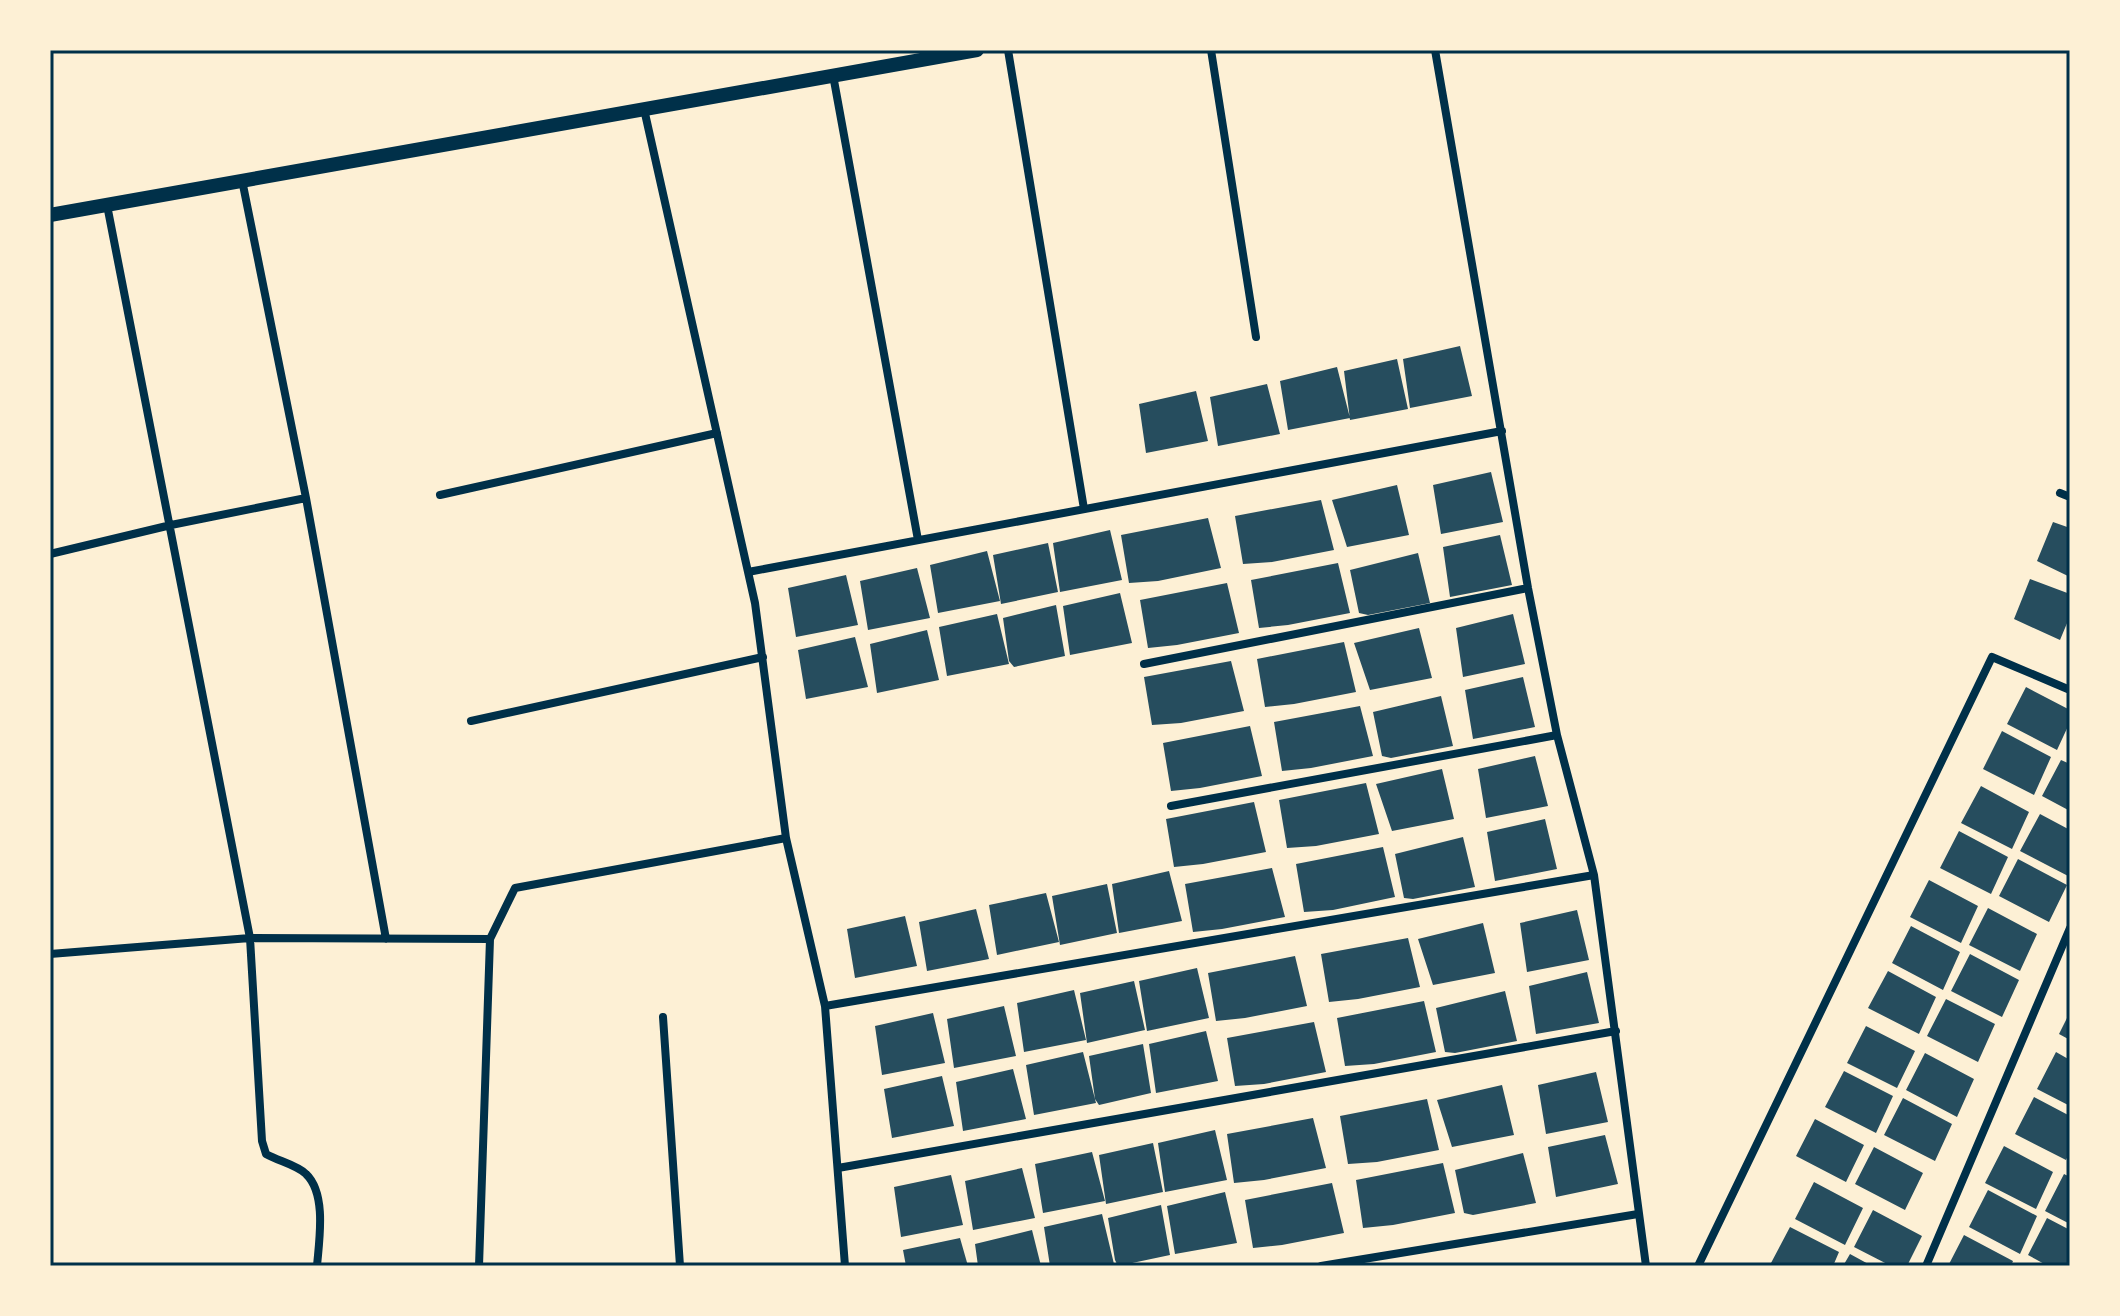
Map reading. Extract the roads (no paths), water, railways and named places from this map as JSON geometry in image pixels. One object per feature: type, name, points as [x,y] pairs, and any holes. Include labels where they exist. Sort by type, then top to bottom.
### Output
[{"type":"street","points":[[50,215],[977,50]]},
{"type":"street","points":[[1008,50],[1084,509]]},
{"type":"street","points":[[1211,50],[1256,337]]},
{"type":"street","points":[[1435,50],[1528,588],[1557,735],[1594,875],[1646,1266]]},
{"type":"street","points":[[833,75],[918,540]]},
{"type":"street","points":[[644,109],[748,572],[763,657],[786,838],[825,1006],[845,1266]]},
{"type":"street","points":[[242,179],[306,498],[386,939]]},
{"type":"street","points":[[107,205],[250,938],[262,1141],[266,1154],[306,1173],[315,1187],[321,1217],[317,1266]]},
{"type":"street","points":[[748,572],[1502,431]]},
{"type":"street","points":[[440,495],[717,433]]},
{"type":"street","points":[[2060,493],[2070,497]]},
{"type":"street","points":[[50,554],[171,525],[306,498]]},
{"type":"street","points":[[1144,664],[1528,588]]},
{"type":"street","points":[[471,721],[763,657]]},
{"type":"street","points":[[1698,1266],[1992,657],[2070,690]]},
{"type":"street","points":[[1171,806],[1557,735]]},
{"type":"street","points":[[479,1266],[490,939],[515,888],[786,838]]},
{"type":"street","points":[[825,1006],[1594,875]]},
{"type":"street","points":[[1926,1266],[2070,928]]},
{"type":"street","points":[[50,954],[250,938],[490,939]]},
{"type":"street","points":[[663,1017],[680,1266]]},
{"type":"street","points":[[838,1168],[1616,1031]]},
{"type":"street","points":[[1321,1266],[1638,1214]]}]
